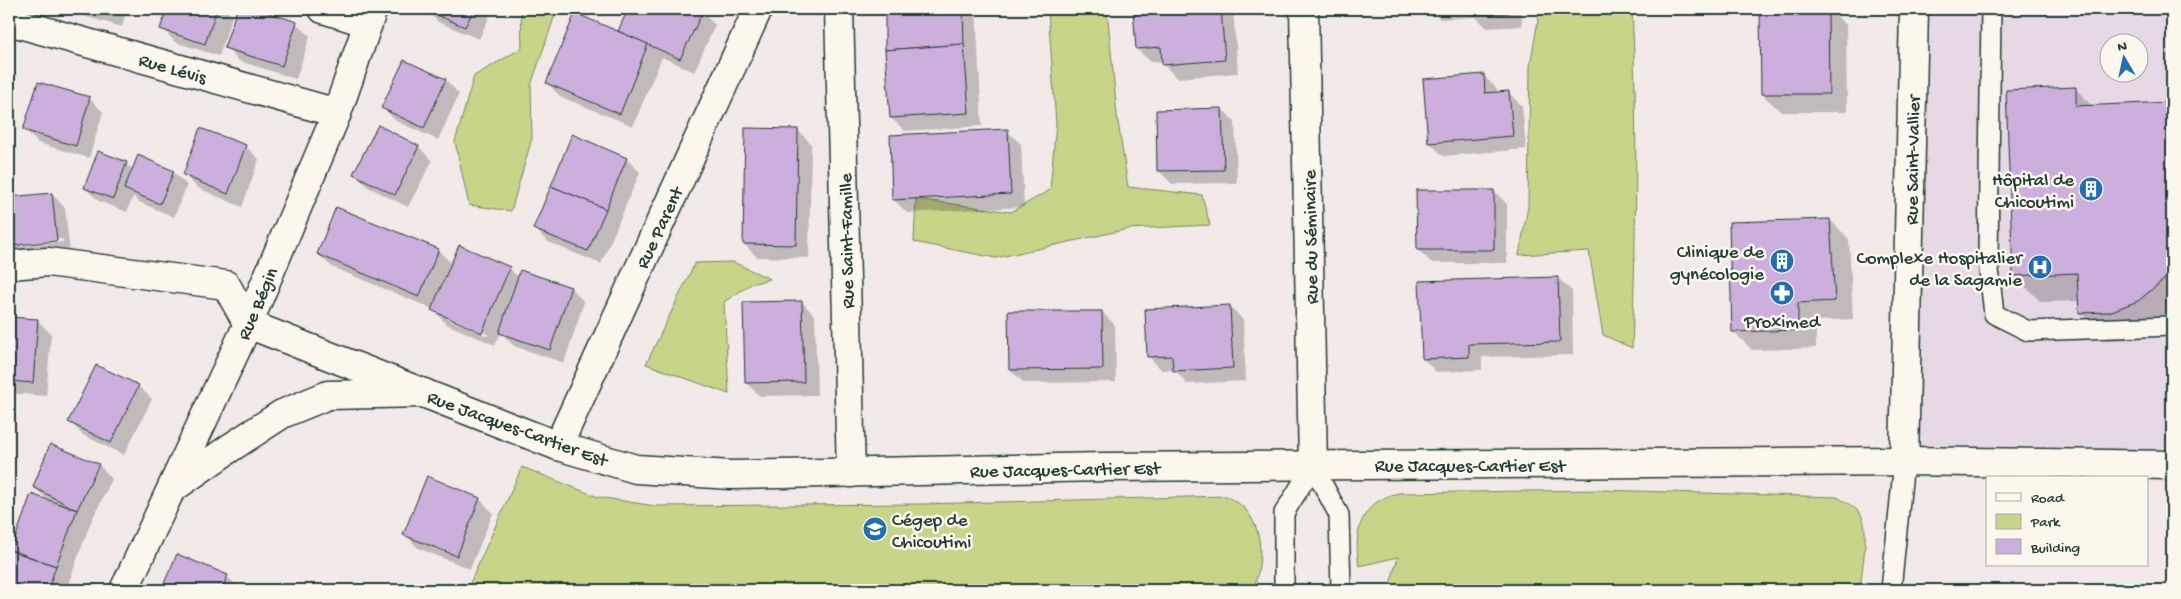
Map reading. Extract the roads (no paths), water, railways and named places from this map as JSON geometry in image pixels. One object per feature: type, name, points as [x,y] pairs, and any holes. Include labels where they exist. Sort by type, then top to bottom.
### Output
[{"type":"street","points":[[323,9],[370,16]]},
{"type":"street","name":"Rue Parent","points":[[558,446],[758,9]]},
{"type":"street","name":"Rue Saint-Famille","points":[[839,9],[851,472]]},
{"type":"street","name":"Rue du Séminaire","points":[[1304,9],[1313,466]]},
{"type":"street","name":"Rue Saint-Vallier","points":[[1904,460],[1914,9]]},
{"type":"street","name":"Rue Bégin","points":[[124,590],[248,324],[337,114],[370,16]]},
{"type":"street","name":"Rue Lévis","points":[[9,21],[337,114]]},
{"type":"street","points":[[9,265],[48,262],[226,285],[248,324]]},
{"type":"street","name":"Rue Jacques-Cartier Est","points":[[248,324],[558,446],[636,469],[731,475],[1103,467],[1904,460],[2172,464]]},
{"type":"street","points":[[172,489],[282,414],[328,395],[424,393]]},
{"type":"lane","points":[[1991,9],[1988,261],[1994,314],[2028,331],[2172,326]]},
{"type":"lane","points":[[1891,590],[1904,460]]},
{"type":"lane","points":[[1284,590],[1284,513],[1313,466],[1339,514],[1341,590]]},
{"type":"place","name":"Hôpital de Chicoutimi","points":[[2091,189]]},
{"type":"place","name":"Clinique de gynécologie","points":[[1782,261]]},
{"type":"place","name":"Complexe Hospitalier de la Sagamie","points":[[2040,267]]},
{"type":"place","name":"Proximed","points":[[1782,293]]},
{"type":"place","name":"Cégep de Chicoutimi","points":[[875,529]]}]
